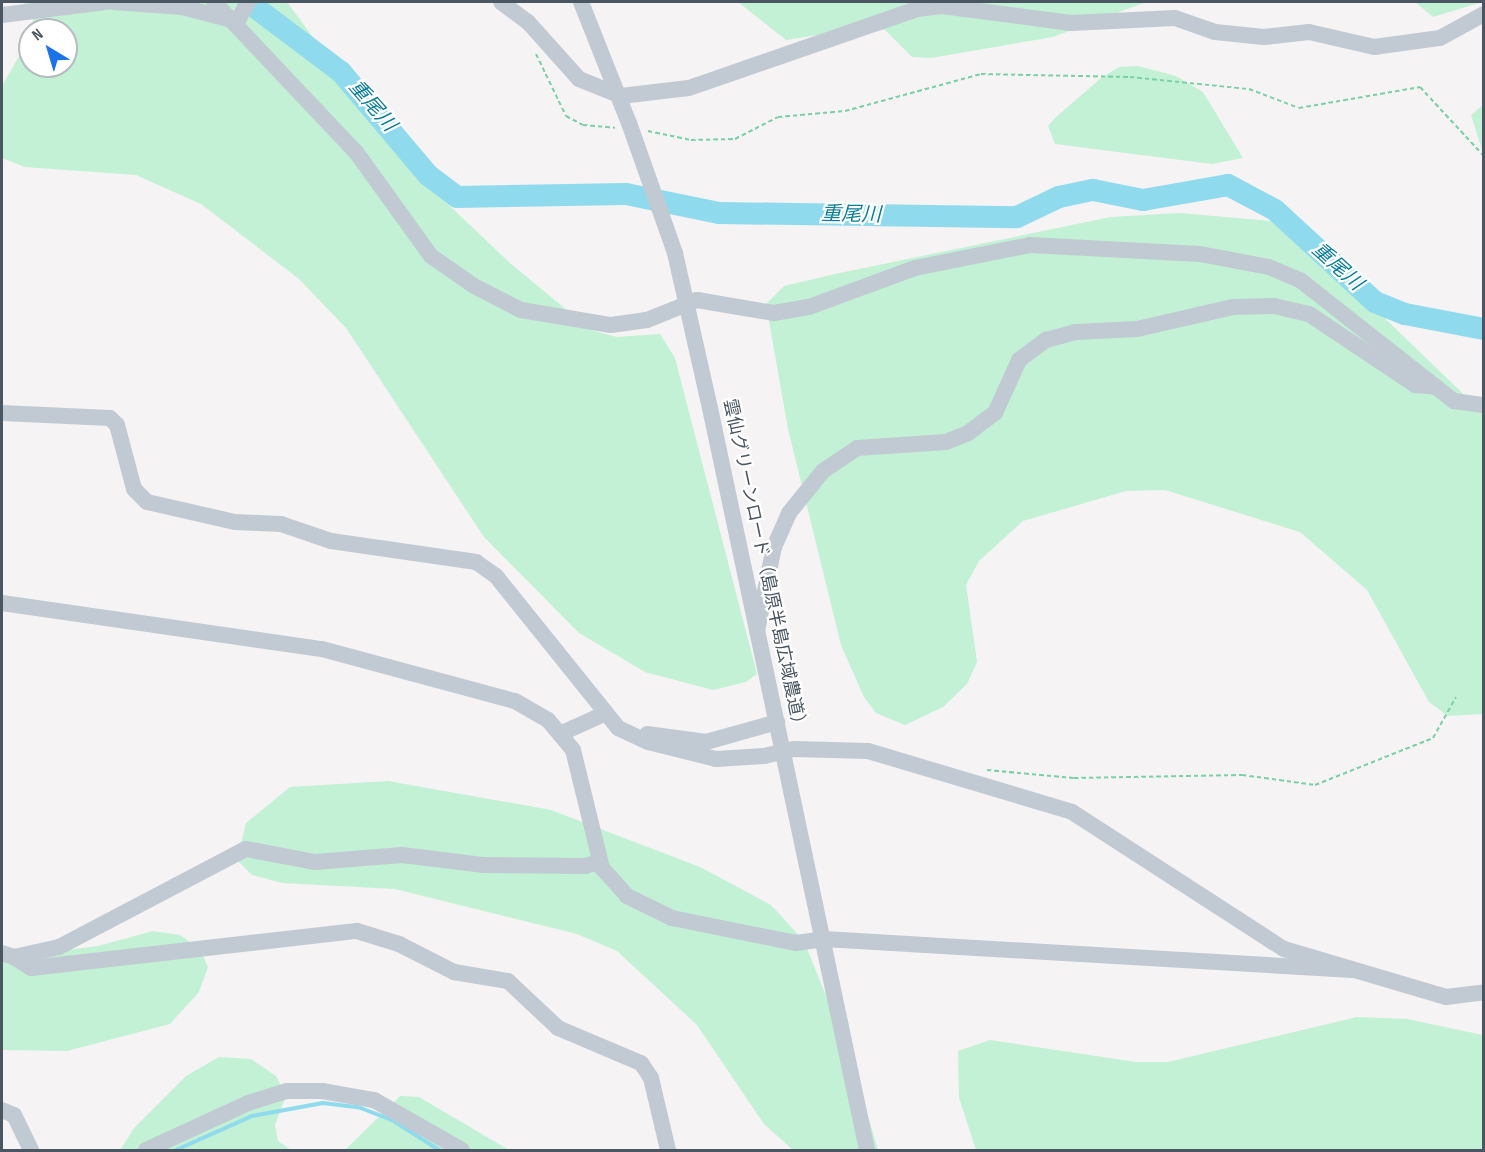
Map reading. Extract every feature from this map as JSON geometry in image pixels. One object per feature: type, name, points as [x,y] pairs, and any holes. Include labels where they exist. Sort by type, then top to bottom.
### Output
[{"type":"street","points":[[2,15],[107,2]]},
{"type":"street","points":[[114,2],[244,10]]},
{"type":"street","points":[[214,2],[244,10]]},
{"type":"street","points":[[501,2],[528,22],[579,79],[621,96],[689,88],[917,9],[942,6],[1071,23],[1175,18],[1215,32],[1264,37],[1309,32],[1374,47],[1440,38],[1484,14]]},
{"type":"street","name":"雲仙グリーンロード（島原半島広域農道）","points":[[580,2],[621,96],[629,127],[675,253],[824,939],[867,1150]]},
{"type":"street","points":[[244,10],[249,42],[356,152],[431,256],[474,286],[521,310],[611,325],[647,320],[697,300],[774,313],[809,307],[915,268],[1030,246],[1200,254],[1269,267],[1300,280],[1454,401],[1484,405]]},
{"type":"street","points":[[757,632],[774,547],[789,513],[823,471],[857,448],[946,442],[968,433],[995,413],[1019,360],[1046,340],[1075,332],[1137,329],[1233,307],[1274,306],[1309,314],[1415,385],[1436,387]]},
{"type":"street","points":[[2,413],[110,418],[117,425],[134,489],[147,502],[235,522],[281,524],[331,542],[476,562],[496,576],[591,691],[604,714],[634,736],[716,759],[764,756],[794,749],[868,751],[1072,812],[1284,949],[1446,997],[1484,993]]},
{"type":"street","points":[[2,603],[322,649],[515,701],[562,733],[580,767],[599,862],[627,896],[672,918],[786,942],[824,939],[1352,970]]},
{"type":"street","points":[[562,733],[604,714]]},
{"type":"street","points":[[634,736],[655,733],[706,742],[777,722]]},
{"type":"street","points":[[8,955],[74,940],[246,849],[315,862],[402,855],[484,865],[585,866],[599,862]]},
{"type":"street","points":[[8,955],[31,968],[357,931],[399,944],[454,972],[508,981],[558,1028],[641,1063],[651,1078],[668,1150]]},
{"type":"street","points":[[146,1150],[248,1103],[287,1091],[322,1091],[374,1100],[462,1150]]},
{"type":"street","points":[[2,1110],[14,1116],[31,1150]]},
{"type":"path","points":[[534,47],[566,116],[583,125],[629,127],[691,140],[735,139],[778,117],[853,110],[981,74],[1130,77],[1249,88],[1299,108],[1420,87],[1484,156]]},
{"type":"path","points":[[982,770],[1074,778],[1242,775],[1315,785],[1433,738],[1456,697]]},
{"type":"green space","points":[[23,2],[287,2],[374,120],[432,189],[511,264],[591,330],[617,337],[660,334],[675,358],[757,674],[746,682],[713,690],[645,672],[579,633],[484,537],[346,328],[299,279],[201,204],[136,175],[25,167],[2,158],[2,86],[18,58],[18,78],[78,78],[78,18],[33,18],[33,13]]},
{"type":"green space","points":[[738,2],[1146,2],[1053,37],[931,58],[912,57],[885,30],[873,26],[786,40]]},
{"type":"green space","points":[[1415,2],[1482,2],[1433,17]]},
{"type":"green space","points":[[1138,66],[1176,76],[1203,92],[1243,158],[1212,164],[1055,144],[1048,126],[1055,118],[1101,78],[1119,67]]},
{"type":"green space","points":[[1483,105],[1483,153],[1471,115]]},
{"type":"green space","points":[[1179,213],[1271,221],[1311,247],[1483,413],[1483,714],[1448,716],[1429,702],[1367,590],[1300,532],[1165,490],[1126,491],[1023,521],[979,561],[966,585],[977,662],[967,684],[943,707],[905,725],[876,713],[864,697],[841,645],[788,429],[766,304],[784,286],[835,274],[1111,217]]},
{"type":"green space","points":[[388,781],[551,810],[700,867],[771,905],[804,941],[851,1058],[878,1150],[793,1150],[764,1124],[697,1025],[617,951],[577,934],[395,889],[282,883],[252,875],[237,860],[246,823],[290,787]]},
{"type":"green space","points":[[153,931],[180,935],[200,949],[208,967],[199,992],[170,1024],[67,1051],[2,1050],[2,958],[98,946]]},
{"type":"green space","points":[[1357,1017],[1407,1019],[1483,1035],[1483,1150],[976,1150],[959,1098],[958,1051],[990,1040],[1136,1062],[1168,1062]]},
{"type":"green space","points":[[219,1057],[251,1059],[276,1076],[286,1096],[275,1125],[278,1141],[291,1150],[120,1150],[135,1127],[186,1076]]},
{"type":"green space","points":[[400,1096],[419,1097],[509,1150],[345,1150]]},
{"type":"waterway","name":"重尾川","points":[[248,2],[341,72],[428,175],[457,197],[626,194],[719,213],[1017,217],[1059,197],[1093,190],[1143,200],[1228,185],[1275,210],[1375,302],[1405,314],[1484,329]]},
{"type":"waterway","points":[[176,1150],[252,1116],[323,1103],[358,1107],[392,1120],[439,1150]]}]
